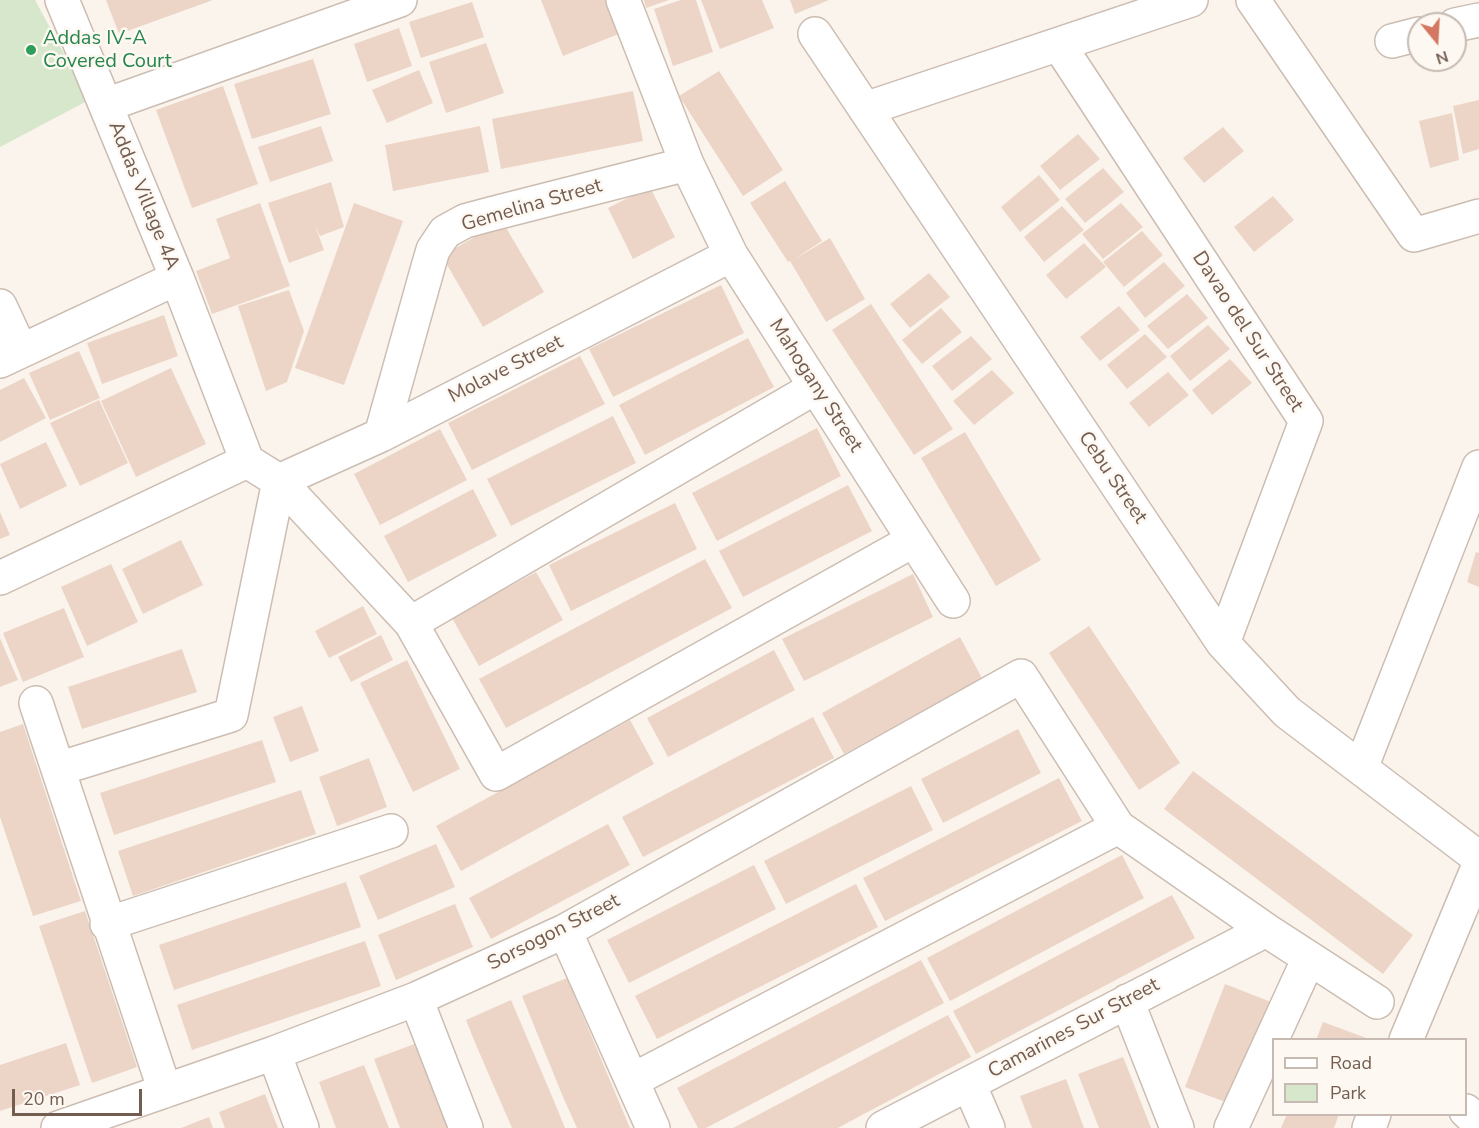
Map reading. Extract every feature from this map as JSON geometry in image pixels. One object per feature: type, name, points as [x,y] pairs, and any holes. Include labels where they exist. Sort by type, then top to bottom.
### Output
[{"type":"street","name":"Addas Village 4A","points":[[11,356],[177,278],[62,0]]},
{"type":"street","points":[[106,105],[400,0]]},
{"type":"street","name":"Mahogany Street","points":[[623,0],[687,164],[731,255],[953,601]]},
{"type":"street","points":[[865,109],[1191,0]]},
{"type":"street","points":[[1253,0],[1414,235],[1479,216]]},
{"type":"street","name":"Cebu Street","points":[[815,34],[1223,643],[1287,711],[1479,858]]},
{"type":"street","name":"Davao del Sur Street","points":[[1059,45],[1306,422],[1223,643]]},
{"type":"street","name":"Gemelina Street","points":[[381,435],[433,250],[445,232],[465,221],[687,164]]},
{"type":"street","name":"Molave Street","points":[[279,481],[381,435],[731,255]]},
{"type":"street","points":[[177,278],[247,461],[279,481],[411,623],[496,774],[914,540]]},
{"type":"street","points":[[0,306],[11,356]]},
{"type":"street","points":[[411,623],[816,387]]},
{"type":"street","points":[[0,578],[247,461]]},
{"type":"street","points":[[1361,768],[1479,467]]},
{"type":"street","points":[[58,769],[231,715],[279,481]]},
{"type":"street","name":"Sorsogon Street","points":[[58,1128],[112,1119],[165,1092],[416,999],[565,931],[1021,676],[1118,826]]},
{"type":"street","points":[[36,703],[107,924],[165,1092]]},
{"type":"street","points":[[633,1080],[1118,826],[1266,930],[1377,1002]]},
{"type":"street","points":[[107,924],[391,831]]},
{"type":"street","points":[[1407,1038],[1479,866]]},
{"type":"street","name":"Camarines Sur Street","points":[[883,1128],[1266,930]]},
{"type":"street","points":[[565,931],[653,1128]]},
{"type":"street","points":[[1272,1038],[1309,958]]},
{"type":"street","points":[[416,999],[466,1128]]},
{"type":"street","points":[[1127,1000],[1177,1128]]},
{"type":"street","points":[[1231,1128],[1272,1039]]},
{"type":"street","points":[[274,1053],[302,1128]]},
{"type":"street","points":[[969,1084],[988,1128]]},
{"type":"street","points":[[1467,1112],[1479,1123]]},
{"type":"green space","name":"Addas IV-A Covered Court","points":[[0,0],[35,0],[89,100],[0,147]]},
{"type":"building","points":[[106,0],[213,0],[119,34]]},
{"type":"building","points":[[541,0],[608,0],[621,33],[563,56]]},
{"type":"building","points":[[644,0],[669,0],[646,8]]},
{"type":"building","points":[[681,0],[696,0],[713,52],[673,66],[654,9]]},
{"type":"building","points":[[701,0],[762,0],[774,28],[720,49]]},
{"type":"building","points":[[790,0],[829,0],[795,14]]},
{"type":"building","points":[[472,2],[484,37],[421,58],[409,22]]},
{"type":"building","points":[[399,28],[412,66],[367,82],[354,44]]},
{"type":"building","points":[[486,43],[504,93],[446,113],[429,62]]},
{"type":"building","points":[[313,59],[331,114],[252,139],[234,84]]},
{"type":"building","points":[[419,70],[433,103],[387,123],[372,90]]},
{"type":"building","points":[[719,71],[783,170],[743,196],[679,96]]},
{"type":"building","points":[[223,86],[258,184],[192,208],[156,110]]},
{"type":"building","points":[[633,91],[643,141],[501,169],[492,119]]},
{"type":"building","points":[[1479,100],[1479,149],[1463,154],[1453,106]]},
{"type":"building","points":[[1452,113],[1459,160],[1430,168],[1419,121]]},
{"type":"building","points":[[321,126],[333,161],[270,182],[258,147]]},
{"type":"building","points":[[480,126],[489,172],[393,191],[385,145]]},
{"type":"building","points":[[1223,127],[1244,151],[1204,183],[1183,158]]},
{"type":"building","points":[[1078,134],[1100,159],[1060,190],[1040,166]]},
{"type":"building","points":[[1103,168],[1124,192],[1085,223],[1065,199]]},
{"type":"building","points":[[1039,175],[1060,200],[1020,232],[1001,207]]},
{"type":"building","points":[[785,181],[822,241],[793,260],[830,238],[865,299],[826,322],[790,261],[788,262],[750,203]]},
{"type":"building","points":[[331,182],[344,227],[320,236],[315,225],[324,250],[289,263],[268,203]]},
{"type":"building","points":[[650,187],[675,237],[633,259],[608,208]]},
{"type":"building","points":[[1273,196],[1294,220],[1254,252],[1234,227]]},
{"type":"building","points":[[260,203],[290,286],[212,314],[196,271],[230,258],[216,219]]},
{"type":"building","points":[[354,203],[403,221],[344,385],[295,368]]},
{"type":"building","points":[[1121,203],[1143,227],[1103,259],[1082,234]]},
{"type":"building","points":[[1062,206],[1084,230],[1044,262],[1024,237]]},
{"type":"building","points":[[502,221],[544,292],[483,327],[442,256]]},
{"type":"building","points":[[1142,231],[1163,255],[1124,287],[1103,262]]},
{"type":"building","points":[[1084,243],[1106,267],[1066,299],[1046,275]]},
{"type":"building","points":[[1164,262],[1185,286],[1145,318],[1126,293]]},
{"type":"building","points":[[929,273],[950,297],[910,328],[890,304]]},
{"type":"building","points":[[721,285],[744,333],[613,397],[589,349]]},
{"type":"building","points":[[289,290],[304,331],[287,382],[266,391],[238,306]]},
{"type":"building","points":[[1187,294],[1208,318],[1168,349],[1147,326]]},
{"type":"building","points":[[871,304],[953,429],[914,455],[832,330]]},
{"type":"building","points":[[1119,306],[1140,330],[1100,361],[1080,337]]},
{"type":"building","points":[[941,308],[962,332],[922,364],[902,340]]},
{"type":"building","points":[[164,315],[178,356],[102,384],[87,343]]},
{"type":"building","points":[[1208,325],[1230,349],[1190,381],[1170,356]]},
{"type":"building","points":[[1145,334],[1167,357],[1127,389],[1107,365]]},
{"type":"building","points":[[971,336],[992,359],[952,391],[932,366]]},
{"type":"building","points":[[748,338],[774,387],[645,455],[619,405]]},
{"type":"building","points":[[79,351],[100,398],[50,420],[29,373]]},
{"type":"building","points":[[580,356],[605,404],[472,470],[448,423]]},
{"type":"building","points":[[1230,359],[1252,383],[1212,415],[1192,390]]},
{"type":"building","points":[[171,368],[206,444],[136,477],[101,401]]},
{"type":"building","points":[[992,370],[1014,393],[974,425],[953,401]]},
{"type":"building","points":[[1168,372],[1189,395],[1149,427],[1129,403]]},
{"type":"building","points":[[24,378],[46,418],[0,442],[0,390]]},
{"type":"building","points":[[99,400],[128,463],[80,486],[50,423]]},
{"type":"building","points":[[613,416],[636,463],[511,526],[487,479]]},
{"type":"building","points":[[817,428],[841,476],[717,541],[692,493]]},
{"type":"building","points":[[440,429],[467,480],[380,525],[354,474]]},
{"type":"building","points":[[965,432],[1041,560],[996,586],[921,458]]},
{"type":"building","points":[[46,442],[67,486],[20,509],[0,464]]},
{"type":"building","points":[[848,485],[872,531],[743,597],[719,551]]},
{"type":"building","points":[[473,489],[497,536],[408,582],[384,536]]},
{"type":"building","points":[[675,503],[697,549],[571,611],[549,565]]},
{"type":"building","points":[[0,512],[10,535],[0,539]]},
{"type":"building","points":[[181,540],[203,585],[143,614],[122,569]]},
{"type":"building","points":[[1476,552],[1479,553],[1479,587],[1467,582]]},
{"type":"building","points":[[705,559],[732,608],[506,728],[479,679]]},
{"type":"building","points":[[111,564],[138,622],[87,646],[61,587]]},
{"type":"building","points":[[536,572],[563,620],[479,666],[452,618]]},
{"type":"building","points":[[913,574],[933,617],[804,681],[782,639]]},
{"type":"building","points":[[363,606],[377,634],[329,658],[315,631]]},
{"type":"building","points":[[64,608],[84,657],[23,682],[3,633]]},
{"type":"building","points":[[1089,626],[1180,763],[1139,790],[1049,653]]},
{"type":"building","points":[[381,635],[393,660],[351,682],[338,657]]},
{"type":"building","points":[[960,637],[982,678],[844,754],[822,713]]},
{"type":"building","points":[[0,638],[18,680],[0,687]]},
{"type":"building","points":[[182,649],[197,692],[82,729],[68,687]]},
{"type":"building","points":[[774,650],[795,690],[668,757],[647,718]]},
{"type":"building","points":[[407,660],[460,769],[413,792],[360,683]]},
{"type":"building","points":[[302,706],[319,751],[290,762],[273,717]]},
{"type":"building","points":[[813,717],[834,758],[643,857],[622,817]]},
{"type":"building","points":[[630,720],[654,764],[461,871],[436,826]]},
{"type":"building","points":[[23,724],[81,901],[33,916],[0,817],[0,732]]},
{"type":"building","points":[[1018,729],[1041,773],[943,823],[921,779]]},
{"type":"building","points":[[262,740],[276,782],[114,835],[100,793]]},
{"type":"building","points":[[369,758],[387,807],[337,826],[319,777]]},
{"type":"building","points":[[1193,771],[1413,935],[1383,974],[1164,809]]},
{"type":"building","points":[[1059,778],[1082,821],[885,921],[863,878]]},
{"type":"building","points":[[911,786],[933,830],[786,904],[764,861]]},
{"type":"building","points":[[301,790],[316,834],[133,896],[118,851]]},
{"type":"building","points":[[608,824],[630,865],[491,939],[469,898]]},
{"type":"building","points":[[436,844],[455,887],[378,920],[359,876]]},
{"type":"building","points":[[1122,855],[1144,898],[950,1001],[927,958]]},
{"type":"building","points":[[754,865],[776,909],[629,983],[607,940]]},
{"type":"building","points":[[346,882],[361,927],[174,990],[159,945]]},
{"type":"building","points":[[856,884],[878,927],[657,1039],[635,996]]},
{"type":"building","points":[[1172,895],[1195,938],[976,1054],[953,1011]]},
{"type":"building","points":[[455,904],[473,947],[396,980],[378,935]]},
{"type":"building","points":[[85,911],[137,1067],[92,1083],[39,926]]},
{"type":"building","points":[[365,941],[381,986],[192,1050],[177,1005]]},
{"type":"building","points":[[921,960],[944,1003],[706,1128],[698,1128],[677,1088]]},
{"type":"building","points":[[567,978],[630,1128],[577,1128],[563,1097],[522,996]]},
{"type":"building","points":[[1225,984],[1271,1002],[1231,1104],[1185,1087]]},
{"type":"building","points":[[511,1000],[565,1128],[512,1128],[476,1045],[466,1020]]},
{"type":"building","points":[[948,1015],[971,1057],[838,1128],[733,1128]]},
{"type":"building","points":[[1323,1022],[1366,1038],[1317,1038]]},
{"type":"building","points":[[420,1042],[453,1128],[400,1128],[374,1059]]},
{"type":"building","points":[[66,1043],[80,1085],[0,1111],[0,1065]]},
{"type":"building","points":[[1123,1057],[1151,1128],[1099,1128],[1078,1074]]},
{"type":"building","points":[[364,1065],[389,1128],[336,1128],[319,1082]]},
{"type":"building","points":[[1066,1079],[1084,1128],[1032,1128],[1020,1096]]},
{"type":"building","points":[[265,1094],[278,1128],[225,1128],[219,1112]]},
{"type":"building","points":[[1286,1116],[1338,1116],[1334,1128],[1281,1128]]},
{"type":"building","points":[[209,1117],[213,1128],[181,1128]]},
{"type":"place","name":"Addas IV-A Covered Court","points":[[31,50]]}]
